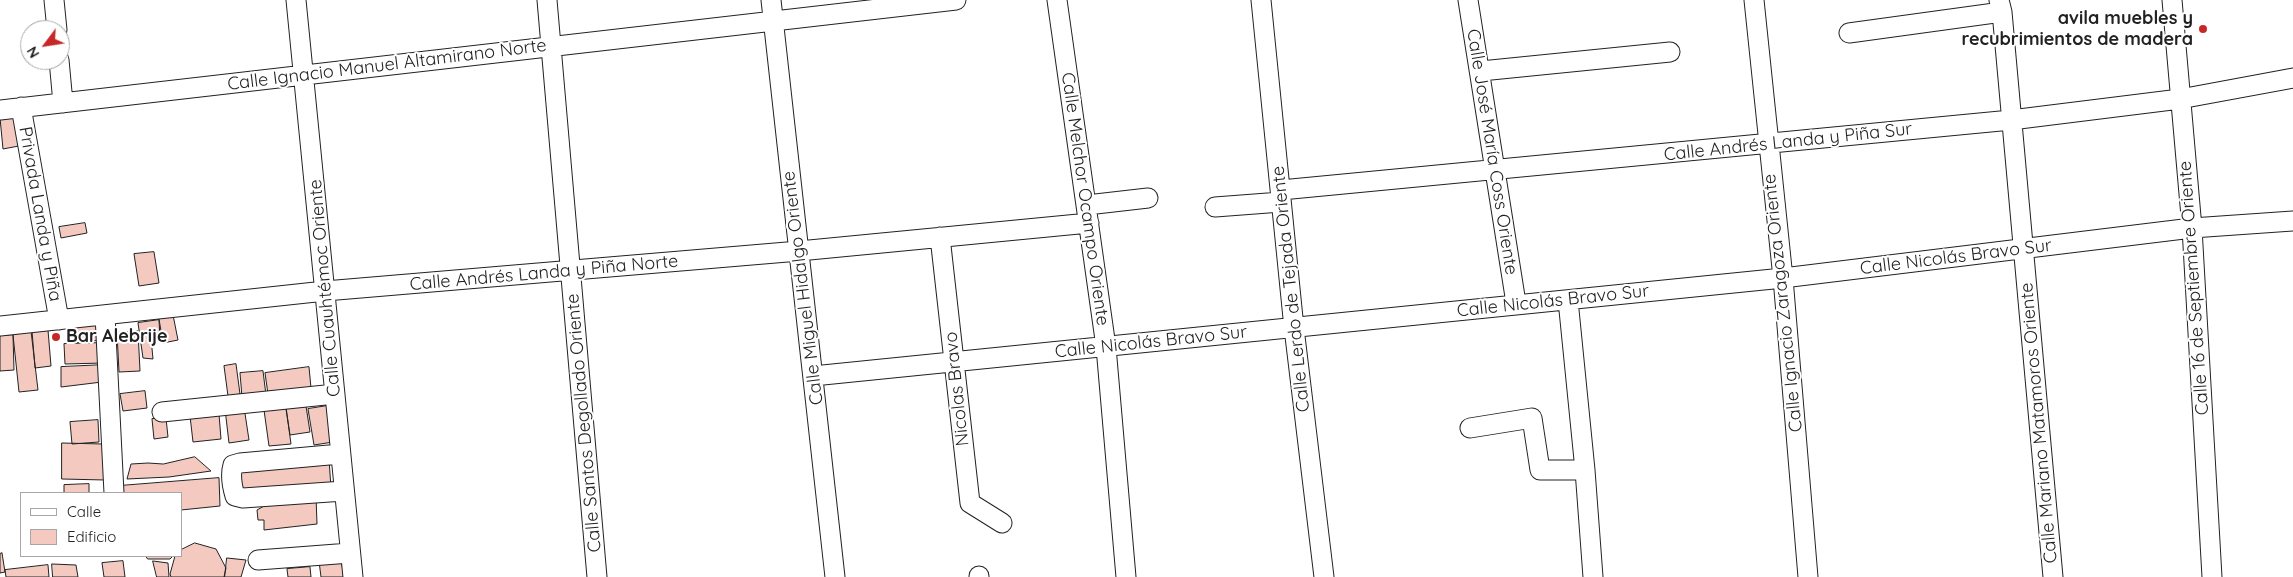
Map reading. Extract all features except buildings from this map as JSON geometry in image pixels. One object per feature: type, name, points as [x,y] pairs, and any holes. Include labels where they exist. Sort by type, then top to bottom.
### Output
[{"type":"street","points":[[54,0],[56,20]]},
{"type":"street","name":"Calle Cuauhtémoc Oriente","points":[[296,0],[305,76],[352,577]]},
{"type":"street","name":"Calle Santos Degollado Oriente","points":[[547,0],[597,577]]},
{"type":"street","name":"Calle Miguel Hidalgo Oriente","points":[[771,0],[835,577]]},
{"type":"street","name":"Calle Ignacio Manuel Altamirano Norte","points":[[0,110],[305,76],[551,45],[773,22],[956,0]]},
{"type":"street","name":"Calle Melchor Ocampo Oriente","points":[[1056,0],[1106,347],[1126,577]]},
{"type":"street","name":"Calle Lerdo de Tejada Oriente","points":[[1261,0],[1294,328],[1324,577]]},
{"type":"street","name":"Calle José María Coss Oriente","points":[[1468,0],[1481,71],[1516,304]]},
{"type":"street","name":"Calle Ignacio Zaragoza Oriente","points":[[1754,0],[1783,278],[1808,577]]},
{"type":"street","name":"Calle 16 de Septiembre Oriente","points":[[2172,0],[2192,228],[2212,577]]},
{"type":"street","points":[[1849,33],[2001,6]]},
{"type":"street","name":"Calle Mariano Matamoros Oriente","points":[[2001,6],[2053,577]]},
{"type":"street","points":[[1481,71],[1670,52]]},
{"type":"street","points":[[60,70],[63,103]]},
{"type":"street","name":"Calle Andrés Landa y Piña Sur","points":[[1215,206],[1281,196],[1496,171],[2011,120],[2180,98],[2293,78]]},
{"type":"street","name":"Privada Landa y Piña","points":[[21,107],[59,320]]},
{"type":"street","name":"Calle Andrés Landa y Piña Norte","points":[[0,326],[325,291],[799,251],[940,237],[1088,214],[1148,198]]},
{"type":"street","name":"Calle Nicolás Bravo Sur","points":[[813,376],[1783,278],[2192,228],[2293,221]]},
{"type":"street","name":"Nicolas Bravo","points":[[940,237],[970,503],[1002,524]]},
{"type":"street","points":[[1568,300],[1585,470],[1593,577]]},
{"type":"street","points":[[105,315],[114,492]]},
{"type":"street","points":[[162,412],[335,394]]},
{"type":"street","points":[[1470,428],[1532,418],[1540,470],[1585,470]]},
{"type":"street","points":[[340,454],[233,465],[231,471],[232,488],[236,496],[243,498],[344,491]]},
{"type":"street","points":[[258,560],[350,553]]},
{"type":"place","name":"avila muebles y recubrimientos de madera","points":[[2203,29]]},
{"type":"place","name":"Bar Alebrije","points":[[56,337]]}]
